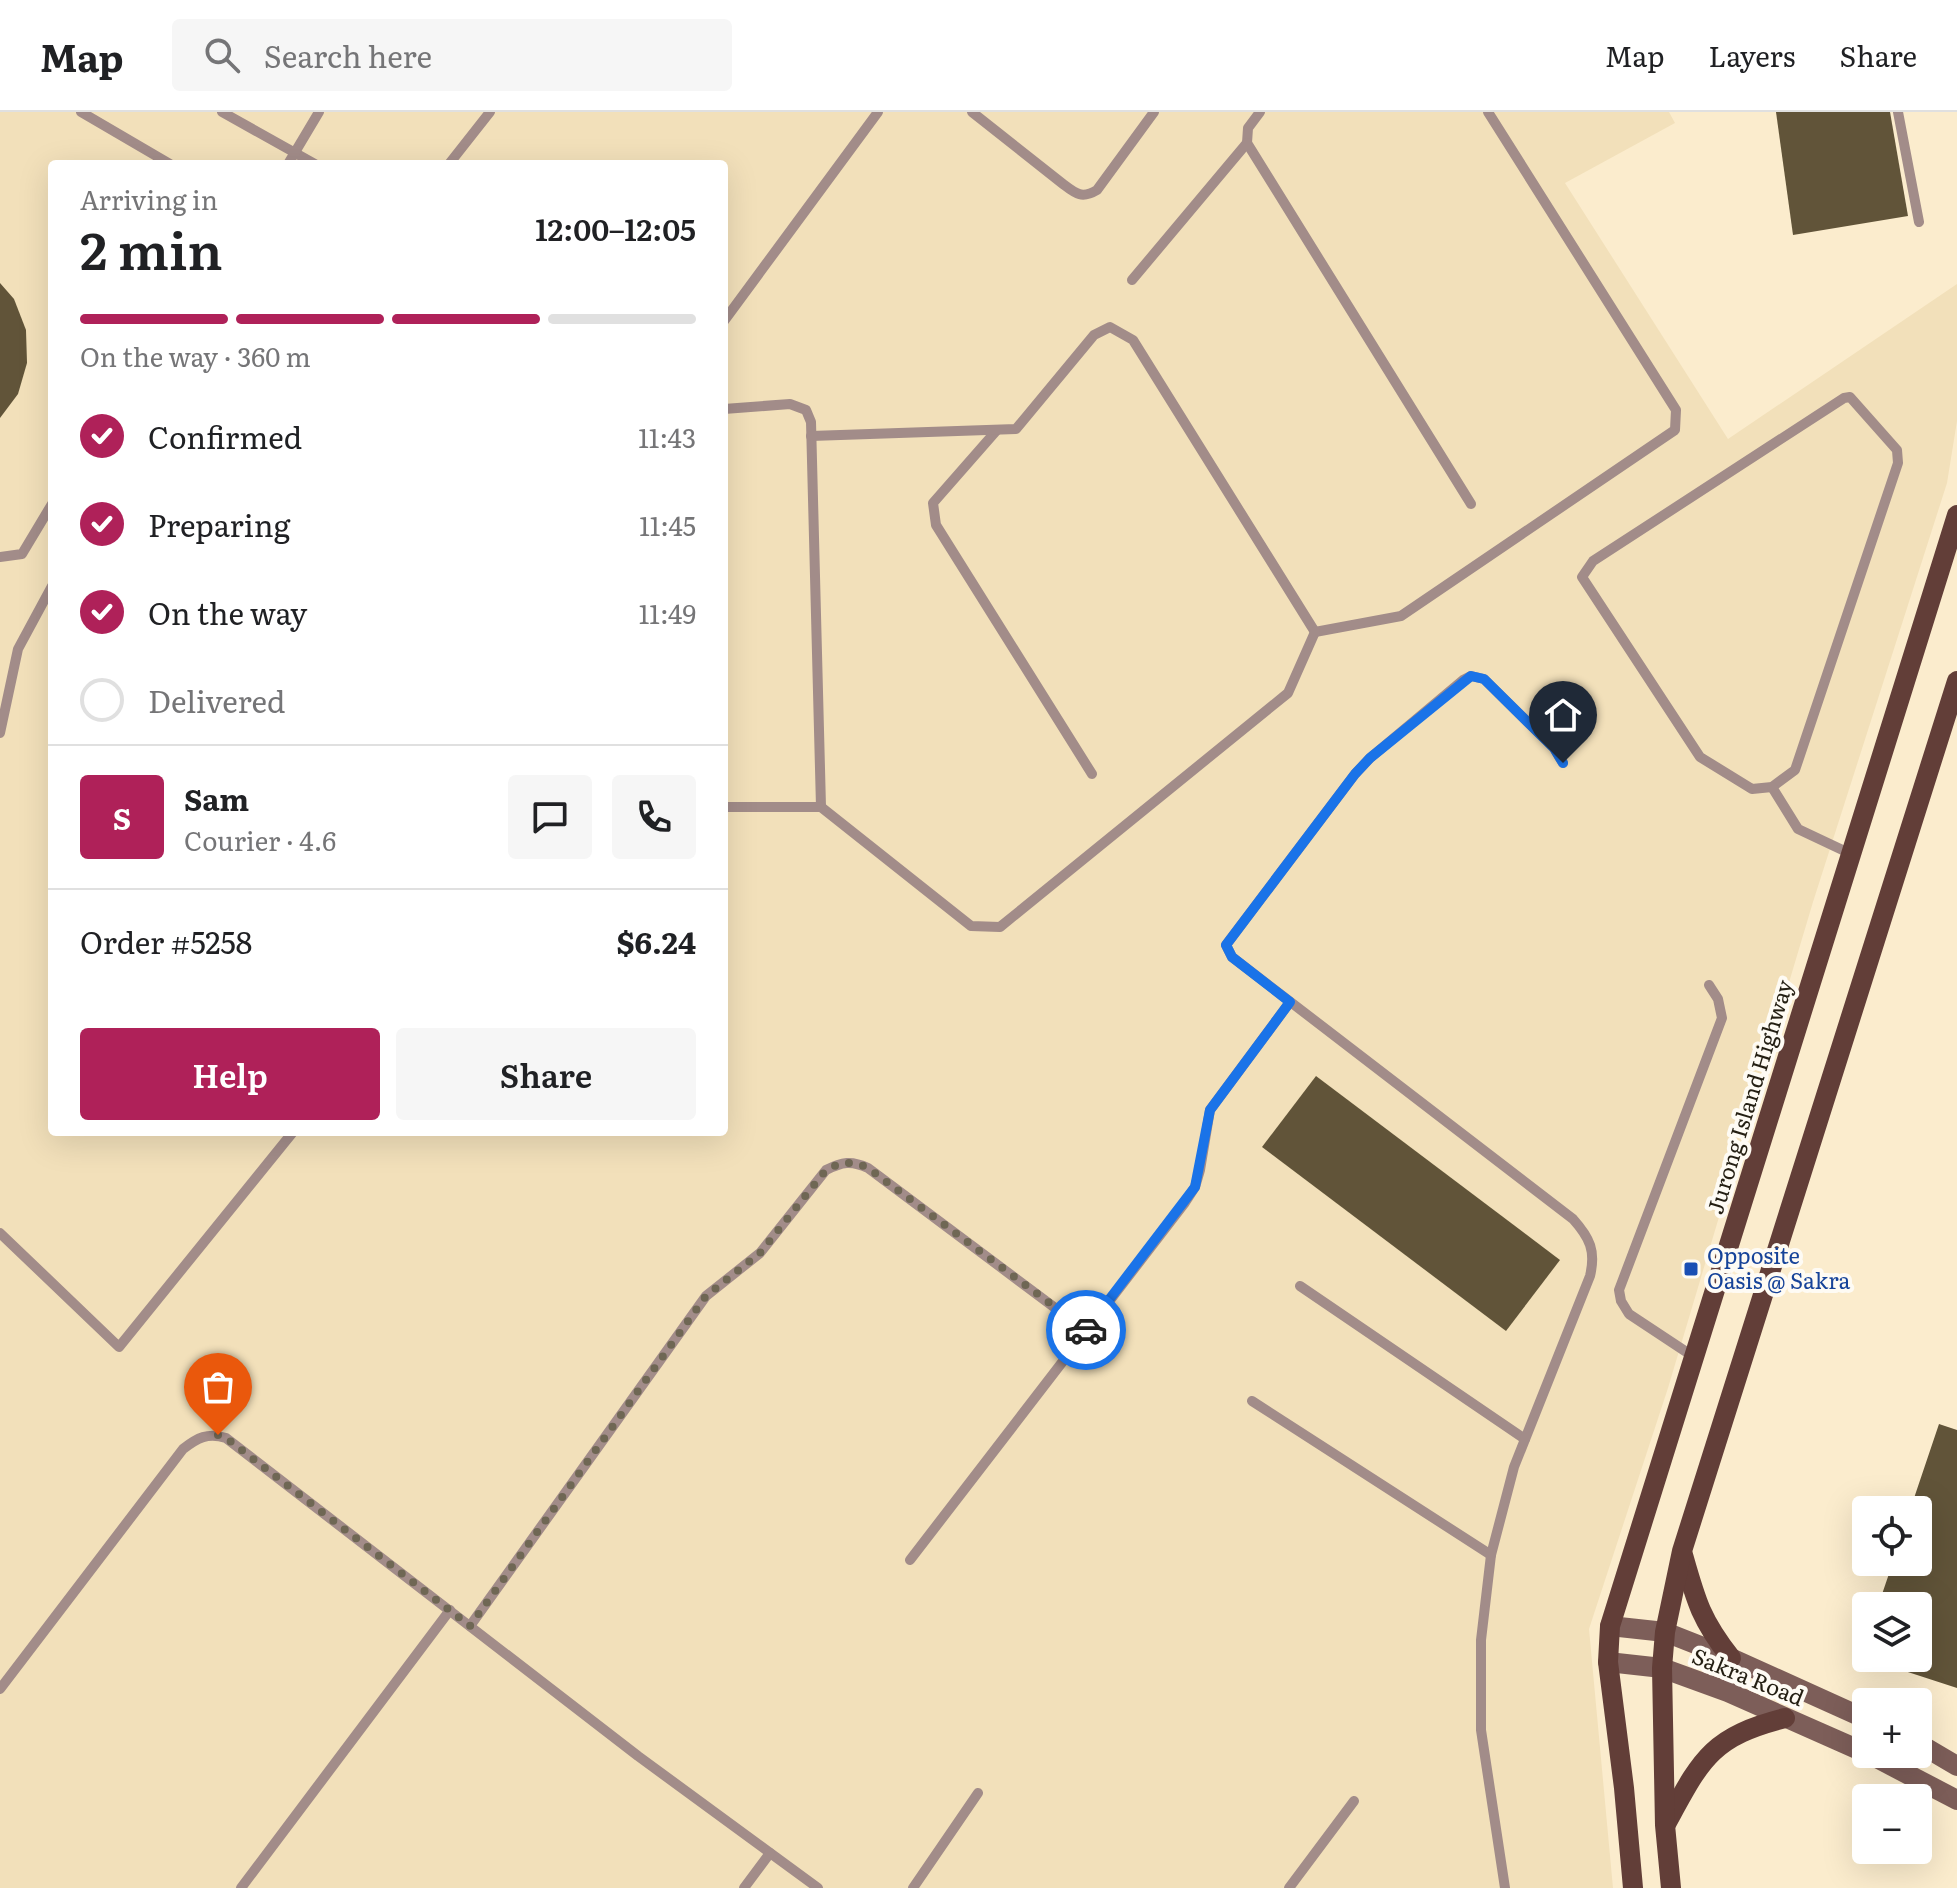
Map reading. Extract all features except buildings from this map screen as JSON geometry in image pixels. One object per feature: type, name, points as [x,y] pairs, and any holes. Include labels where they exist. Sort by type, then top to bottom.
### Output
[{"type":"main road","name":"Jurong Island Highway","points":[[1633,1888],[1608,1662],[1610,1626],[1957,515]]},
{"type":"main road","points":[[1671,1888],[1665,1825],[1662,1668],[1665,1632],[1682,1551],[1957,681]]},
{"type":"main road","points":[[1682,1551],[1697,1605],[1711,1632],[1731,1658]]},
{"type":"main road","points":[[1665,1825],[1696,1768],[1720,1744],[1754,1726],[1785,1718]]},
{"type":"street","name":"Sakra Road","points":[[1610,1626],[1665,1632],[1852,1713]]},
{"type":"street","name":"Sakra Road","points":[[1608,1662],[1662,1668],[1728,1692],[1852,1747]]},
{"type":"street","points":[[1932,1751],[1957,1766]]},
{"type":"street","name":"Sakra Road","points":[[1896,1768],[1957,1800]]},
{"type":"lane","points":[[81,112],[163,160]]},
{"type":"lane","points":[[290,160],[319,112]]},
{"type":"lane","points":[[452,160],[490,112]]},
{"type":"lane","points":[[728,316],[878,112]]},
{"type":"lane","points":[[972,112],[1078,195],[1087,196],[1097,190],[1154,112]]},
{"type":"lane","points":[[1260,112],[1248,128],[1247,143],[1471,504]]},
{"type":"lane","points":[[1315,632],[1401,616],[1675,430],[1676,410],[1488,112]]},
{"type":"lane","points":[[1898,112],[1919,222]]},
{"type":"lane","points":[[224,113],[307,160]]},
{"type":"lane","points":[[1132,280],[1247,143]]},
{"type":"lane","points":[[811,436],[1016,429],[1094,335],[1110,327],[1133,340],[1315,632]]},
{"type":"lane","points":[[1850,397],[1897,450],[1898,463],[1795,770],[1772,787],[1752,789],[1700,757],[1582,577],[1593,561],[1850,397]]},
{"type":"lane","points":[[728,409],[790,404],[806,410],[811,422],[821,807]]},
{"type":"lane","points":[[997,430],[933,503],[936,525],[1092,774]]},
{"type":"lane","points":[[0,557],[22,554],[48,511]]},
{"type":"lane","points":[[0,733],[18,649],[48,593]]},
{"type":"lane","points":[[728,807],[821,807],[971,926],[1000,927],[1288,693],[1315,632]]},
{"type":"lane","points":[[1505,1888],[1481,1730],[1481,1640],[1491,1555],[1514,1467],[1590,1276],[1594,1256],[1587,1235],[1573,1219],[1232,957],[1226,945],[1370,758],[1463,680],[1478,675],[1554,748],[1563,763]]},
{"type":"lane","points":[[1772,787],[1798,829],[1851,854]]},
{"type":"lane","points":[[1694,1357],[1629,1314],[1619,1290],[1722,1018],[1718,999],[1709,985]]},
{"type":"lane","points":[[910,1560],[1195,1187],[1210,1110],[1290,1002]]},
{"type":"lane","points":[[0,1233],[119,1347],[290,1136]]},
{"type":"lane","points":[[470,1626],[706,1296],[760,1253],[826,1170],[835,1165],[847,1161],[868,1168],[1086,1331]]},
{"type":"lane","points":[[1300,1286],[1525,1439]]},
{"type":"lane","points":[[1252,1401],[1491,1555]]},
{"type":"lane","points":[[0,1689],[183,1449],[195,1439],[207,1435],[226,1438],[638,1756],[818,1888]]},
{"type":"lane","points":[[241,1888],[450,1610]]},
{"type":"lane","points":[[913,1888],[978,1793]]},
{"type":"lane","points":[[1289,1888],[1354,1801]]},
{"type":"lane","points":[[744,1888],[770,1853]]},
{"type":"shaded area","points":[[0,112],[1669,112],[1675,123],[1565,183],[1728,439],[1957,284],[1957,421],[1947,483],[1813,902],[1668,1388],[1589,1629],[1613,1888],[0,1888]]},
{"type":"way so far","points":[[218,1435],[226,1438],[470,1626],[706,1296],[755,1259],[826,1170],[835,1165],[847,1161],[868,1168],[1086,1330]]},
{"type":"place","name":"Opposite Oasis @ Sakra","points":[[1691,1269]]},
{"type":"route","points":[[1086,1330],[1195,1187],[1210,1110],[1290,1002],[1232,957],[1227,951],[1228,940],[1355,774],[1463,680],[1478,675],[1554,748],[1563,763]]}]
